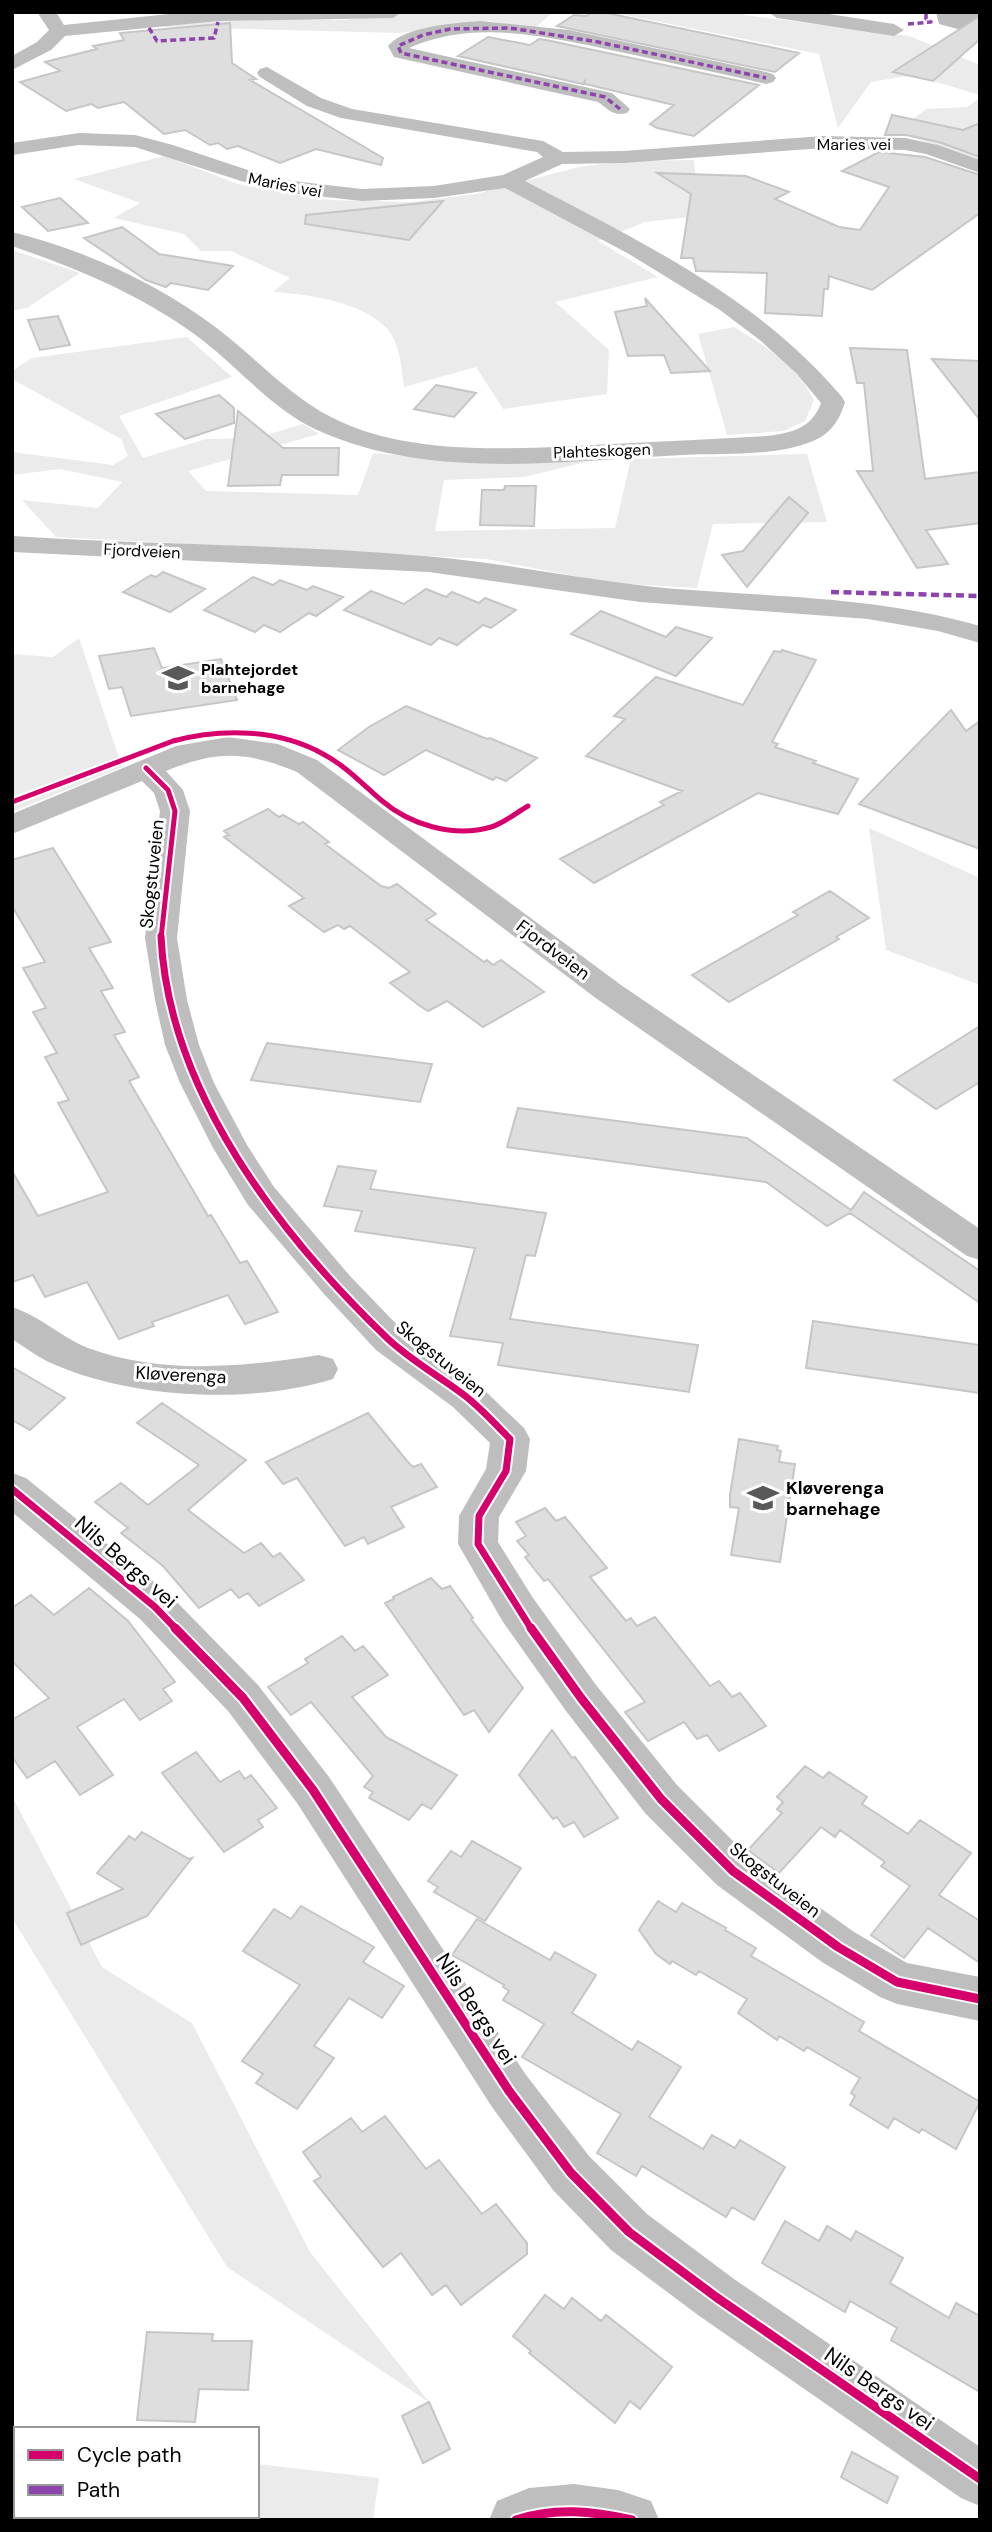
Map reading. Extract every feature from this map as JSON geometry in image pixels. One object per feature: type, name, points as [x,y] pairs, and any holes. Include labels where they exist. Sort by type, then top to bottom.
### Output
[{"type":"street","points":[[46,12],[59,31]]},
{"type":"street","points":[[12,64],[44,46],[59,31],[218,15],[393,12]]},
{"type":"street","points":[[777,12],[894,30]]},
{"type":"street","points":[[620,109],[605,97],[401,53],[398,46],[442,30],[487,27],[530,30],[766,78]]},
{"type":"street","name":"Maries vei","points":[[267,73],[314,103],[348,114],[543,147],[558,158]]},
{"type":"street","name":"Maries vei","points":[[12,149],[79,139],[135,141],[272,185],[334,194],[434,192],[508,181],[558,158],[636,156],[856,141],[931,149],[980,167]]},
{"type":"street","name":"Plahteskogen","points":[[12,239],[77,261],[159,302],[212,336],[289,403],[325,425],[415,449],[461,455],[755,444],[792,441],[813,432],[830,417],[833,402],[824,388],[758,328],[724,303],[634,249],[508,181]]},
{"type":"street","name":"Fjordveien","points":[[12,544],[391,561],[484,569],[605,589],[676,597],[876,611],[980,635]]},
{"type":"street","name":"Fjordveien","points":[[12,825],[186,752],[228,746],[268,750],[307,766],[609,992],[980,1247]]},
{"type":"street","name":"Skogstuveien","points":[[146,768],[167,790],[175,811],[161,938],[171,1000],[197,1083],[261,1196],[337,1285],[389,1340],[467,1397],[510,1439],[506,1471],[479,1516],[478,1544],[517,1610],[581,1698],[662,1799],[733,1871],[838,1947],[897,1982],[980,1999]]},
{"type":"street","name":"Kløverenga","points":[[12,1321],[73,1357],[134,1374],[206,1379],[281,1377],[319,1369]]},
{"type":"street","name":"Nils Bergs vei","points":[[12,1489],[155,1608],[243,1698],[313,1790],[509,2091],[581,2183],[629,2232],[716,2297],[980,2479]]},
{"type":"street","points":[[516,2520],[525,2516],[575,2511],[632,2520]]},
{"type":"shaded area","points":[[420,12],[559,12],[552,13],[534,29],[489,21],[400,33],[164,27],[163,24],[250,18],[343,20]]},
{"type":"shaded area","points":[[611,12],[746,12],[744,15],[909,36],[980,65],[980,95],[913,75],[871,82],[838,128],[819,54]]},
{"type":"shaded area","points":[[936,12],[980,12],[980,35],[939,24]]},
{"type":"shaded area","points":[[980,98],[980,160],[896,132],[926,109],[967,107]]},
{"type":"shaded area","points":[[164,156],[238,184],[328,200],[411,202],[476,194],[579,167],[624,161],[694,160],[699,216],[645,222],[598,241],[658,277],[555,302],[609,350],[607,394],[503,409],[476,367],[404,387],[396,344],[388,330],[376,319],[361,310],[324,299],[273,292],[290,278],[231,251],[201,251],[184,234],[114,218],[140,203],[74,179]]},
{"type":"shaded area","points":[[12,250],[80,273],[27,308],[12,311]]},
{"type":"shaded area","points":[[734,327],[769,350],[799,377],[814,400],[805,421],[784,431],[727,435],[698,334]]},
{"type":"shaded area","points":[[187,337],[232,377],[119,416],[143,458],[206,439],[257,438],[303,424],[319,434],[188,471],[206,491],[358,495],[373,453],[470,462],[586,462],[524,477],[444,480],[435,531],[615,528],[631,459],[807,454],[827,522],[713,524],[697,588],[611,583],[486,559],[56,537],[22,500],[98,508],[122,482],[60,469],[12,475],[12,452],[113,465],[128,456],[121,439],[12,379],[12,371],[32,358]]},
{"type":"shaded area","points":[[79,638],[122,767],[12,812],[12,654],[53,657]]},
{"type":"shaded area","points":[[869,828],[980,878],[980,985],[886,950]]},
{"type":"shaded area","points":[[12,1796],[102,1967],[192,2023],[310,2252],[430,2403],[227,2267],[12,1918]]},
{"type":"shaded area","points":[[259,2464],[379,2478],[373,2520],[130,2520],[259,2518]]},
{"type":"building","points":[[592,12],[799,53],[775,72],[557,26],[574,15],[586,16]]},
{"type":"building","points":[[980,16],[980,39],[933,81],[893,72]]},
{"type":"building","points":[[230,23],[232,63],[256,79],[250,80],[383,158],[381,165],[316,149],[280,163],[238,146],[227,149],[218,143],[210,145],[185,130],[164,134],[124,102],[98,108],[91,104],[66,111],[20,82],[60,71],[45,62],[97,49],[93,46],[124,40],[120,33]]},
{"type":"building","points":[[488,37],[530,45],[539,39],[546,40],[759,85],[694,136],[650,124],[674,105],[585,84],[585,81],[583,84],[458,56]]},
{"type":"building","points":[[892,115],[963,130],[980,123],[980,157],[939,142],[906,135],[885,135]]},
{"type":"building","points":[[879,152],[925,157],[980,175],[980,213],[872,290],[829,276],[828,289],[824,289],[822,316],[765,313],[767,273],[696,271],[693,258],[681,258],[691,194],[657,173],[746,176],[789,192],[775,199],[839,227],[860,230],[889,187],[842,171]]},
{"type":"building","points":[[60,198],[88,223],[48,231],[22,207]]},
{"type":"building","points":[[443,201],[409,240],[305,224],[306,215]]},
{"type":"building","points":[[122,227],[159,254],[233,266],[208,290],[171,283],[166,287],[146,280],[84,238]]},
{"type":"building","points":[[645,298],[710,371],[671,373],[664,355],[628,356],[615,312],[647,306]]},
{"type":"building","points":[[58,316],[70,345],[40,350],[28,320]]},
{"type":"building","points":[[850,348],[907,350],[925,479],[980,472],[980,523],[926,530],[948,564],[917,568],[857,471],[873,471],[864,383],[857,383]]},
{"type":"building","points":[[932,359],[980,361],[980,420]]},
{"type":"building","points":[[436,385],[476,393],[454,417],[414,409]]},
{"type":"building","points":[[219,395],[234,408],[234,423],[185,439],[156,414]]},
{"type":"building","points":[[238,411],[283,448],[339,448],[338,475],[282,475],[280,485],[228,486]]},
{"type":"building","points":[[505,486],[536,486],[534,526],[480,525],[482,490],[504,490]]},
{"type":"building","points":[[789,497],[808,513],[747,587],[722,555],[743,551]]},
{"type":"building","points":[[163,572],[205,589],[170,612],[123,592],[151,575],[156,577]]},
{"type":"building","points":[[253,577],[273,585],[280,580],[307,590],[313,586],[343,597],[316,616],[309,613],[280,632],[264,625],[255,632],[204,610]]},
{"type":"building","points":[[426,589],[446,597],[452,592],[479,603],[485,598],[516,610],[491,628],[483,625],[457,645],[439,638],[431,645],[344,610],[371,591],[404,604]]},
{"type":"building","points":[[601,611],[666,637],[676,627],[712,638],[676,676],[571,634]]},
{"type":"building","points":[[154,648],[162,668],[221,659],[237,700],[131,716],[122,687],[109,689],[99,656]]},
{"type":"building","points":[[782,650],[816,660],[772,742],[778,744],[775,747],[858,779],[838,814],[758,793],[594,883],[560,859],[664,805],[660,802],[682,791],[586,756],[625,719],[614,716],[656,677],[743,705],[774,651]]},
{"type":"building","points":[[406,706],[537,758],[506,781],[496,777],[493,780],[426,750],[384,775],[338,750],[369,727]]},
{"type":"building","points":[[951,710],[966,731],[980,721],[980,849],[859,804]]},
{"type":"building","points":[[268,809],[279,817],[283,815],[299,824],[303,822],[329,842],[325,844],[381,886],[389,888],[397,884],[436,914],[426,920],[484,962],[487,960],[493,965],[501,960],[544,992],[483,1027],[447,1001],[428,1011],[420,1006],[390,983],[410,972],[350,926],[344,929],[338,925],[324,932],[317,927],[289,906],[304,898],[224,837],[229,835],[224,831]]},
{"type":"building","points":[[53,848],[111,942],[89,948],[113,988],[101,991],[125,1032],[114,1035],[139,1077],[129,1081],[208,1216],[211,1215],[240,1263],[247,1261],[278,1312],[245,1324],[228,1295],[152,1322],[154,1326],[119,1339],[87,1282],[45,1297],[33,1275],[12,1282],[12,1171],[38,1216],[108,1192],[58,1103],[69,1100],[45,1057],[57,1053],[33,1012],[46,1008],[23,968],[45,962],[12,906],[12,860]]},
{"type":"building","points":[[830,891],[869,918],[836,937],[839,939],[729,1002],[692,975],[798,915],[793,912]]},
{"type":"building","points":[[980,1026],[980,1082],[936,1109],[894,1080]]},
{"type":"building","points":[[267,1043],[432,1064],[420,1102],[251,1080]]},
{"type":"building","points":[[518,1108],[747,1138],[851,1210],[864,1192],[980,1271],[980,1303],[850,1213],[827,1226],[766,1182],[507,1147]]},
{"type":"building","points":[[338,1166],[376,1171],[370,1189],[546,1213],[535,1256],[526,1255],[510,1319],[698,1345],[689,1392],[498,1365],[503,1343],[450,1336],[475,1248],[355,1231],[362,1211],[324,1206]]},
{"type":"building","points":[[813,1321],[980,1345],[980,1393],[806,1368]]},
{"type":"building","points":[[12,1367],[65,1398],[30,1430],[12,1420]]},
{"type":"building","points":[[162,1403],[246,1460],[188,1510],[244,1553],[261,1543],[273,1557],[280,1553],[304,1580],[259,1606],[248,1593],[239,1598],[231,1589],[199,1608],[163,1566],[121,1533],[128,1528],[95,1502],[121,1483],[148,1505],[199,1465],[137,1423]]},
{"type":"building","points":[[368,1413],[407,1461],[413,1467],[421,1464],[437,1487],[391,1507],[404,1527],[368,1544],[364,1537],[345,1546],[297,1478],[283,1484],[266,1462]]},
{"type":"building","points":[[739,1439],[778,1446],[777,1450],[781,1451],[779,1462],[795,1464],[780,1562],[731,1555],[739,1508],[730,1507],[730,1495]]},
{"type":"building","points":[[545,1508],[556,1521],[565,1517],[607,1568],[590,1577],[626,1621],[631,1618],[637,1626],[655,1617],[710,1686],[719,1681],[732,1697],[740,1693],[766,1726],[719,1751],[707,1735],[697,1739],[684,1722],[648,1741],[625,1712],[645,1702],[548,1579],[544,1581],[525,1557],[529,1555],[517,1541],[526,1536],[516,1522]]},
{"type":"building","points":[[431,1578],[442,1589],[450,1586],[473,1618],[471,1619],[523,1688],[489,1732],[474,1710],[464,1715],[385,1603]]},
{"type":"building","points":[[89,1588],[128,1621],[175,1682],[163,1689],[172,1701],[140,1720],[124,1699],[77,1727],[113,1775],[80,1795],[55,1761],[27,1778],[12,1757],[12,1720],[49,1698],[12,1661],[12,1608],[31,1595],[54,1615]]},
{"type":"building","points":[[342,1636],[355,1651],[363,1646],[388,1675],[352,1697],[386,1737],[457,1775],[431,1809],[422,1804],[409,1820],[369,1798],[373,1792],[364,1787],[373,1776],[311,1702],[291,1715],[268,1687],[308,1663],[305,1659]]},
{"type":"building","points":[[552,1730],[572,1758],[575,1757],[618,1818],[584,1837],[574,1822],[564,1827],[557,1817],[553,1819],[519,1775]]},
{"type":"building","points":[[196,1752],[220,1782],[239,1771],[245,1779],[251,1775],[277,1808],[258,1820],[263,1827],[224,1852],[162,1773]]},
{"type":"building","points":[[805,1766],[823,1778],[829,1772],[867,1797],[862,1804],[908,1834],[920,1820],[971,1853],[939,1895],[980,1921],[980,1963],[928,1928],[904,1958],[871,1935],[910,1886],[881,1866],[885,1862],[840,1830],[835,1837],[821,1827],[779,1873],[748,1850],[782,1813],[777,1809],[783,1802],[777,1797]]},
{"type":"building","points":[[142,1832],[189,1859],[192,1858],[147,1916],[81,1945],[67,1913],[123,1889],[97,1873],[129,1836],[135,1840]]},
{"type":"building","points":[[472,1841],[521,1868],[485,1921],[434,1892],[438,1887],[428,1881],[451,1851],[461,1857]]},
{"type":"building","points":[[658,1901],[676,1912],[682,1903],[726,1928],[725,1930],[756,1948],[751,1956],[864,2022],[859,2031],[980,2102],[956,2149],[922,2129],[919,2133],[894,2118],[888,2128],[850,2105],[855,2096],[851,2093],[860,2078],[807,2047],[804,2051],[779,2036],[777,2040],[738,2013],[747,1999],[699,1971],[696,1975],[672,1961],[670,1964],[656,1954],[639,1930]]},
{"type":"building","points":[[301,1906],[374,1947],[363,1962],[404,1986],[382,2018],[349,1998],[314,2046],[334,2058],[297,2109],[256,2083],[263,2074],[242,2061],[300,1985],[243,1951],[274,1909],[291,1919]]},
{"type":"building","points":[[477,1919],[550,1960],[555,1952],[596,1975],[572,2013],[632,2050],[638,2041],[681,2067],[649,2117],[703,2149],[712,2135],[735,2148],[740,2140],[785,2167],[754,2220],[732,2207],[726,2217],[642,2166],[636,2176],[597,2153],[621,2114],[522,2057],[544,2024],[503,2000],[509,1991],[504,1985],[452,1955]]},
{"type":"building","points":[[385,2116],[426,2169],[439,2160],[482,2214],[496,2204],[527,2243],[527,2254],[461,2305],[446,2285],[432,2295],[401,2253],[383,2267],[314,2181],[321,2177],[303,2152],[351,2118],[362,2132]]},
{"type":"building","points":[[785,2221],[819,2241],[827,2226],[851,2240],[856,2231],[903,2258],[890,2283],[949,2318],[956,2303],[980,2316],[980,2392],[891,2340],[897,2328],[850,2301],[845,2312],[762,2263]]},
{"type":"building","points":[[545,2295],[564,2309],[572,2298],[601,2321],[606,2315],[672,2367],[640,2409],[630,2401],[615,2423],[529,2353],[531,2351],[513,2336]]},
{"type":"building","points":[[147,2332],[213,2334],[212,2341],[252,2341],[248,2390],[199,2389],[195,2422],[137,2420]]},
{"type":"building","points":[[429,2402],[450,2449],[423,2463],[402,2416]]},
{"type":"building","points":[[852,2452],[898,2477],[887,2503],[841,2477]]},
{"type":"marked path","points":[[908,24],[931,22],[926,19],[926,12]]},
{"type":"marked path","points":[[149,28],[157,41],[214,38],[218,22]]},
{"type":"marked path","points":[[620,109],[605,97],[401,53],[398,46],[423,35],[450,29],[510,28],[598,42],[766,78]]},
{"type":"marked path","points":[[831,592],[980,596]]},
{"type":"cycle path","points":[[12,802],[173,741],[193,736],[236,732],[281,738],[321,752],[339,763],[399,813],[437,828],[464,831],[490,827],[528,806]]},
{"type":"cycle path","points":[[146,768],[168,790],[175,811],[161,938],[171,1000],[182,1045],[197,1083],[231,1148],[261,1196],[337,1285],[389,1340],[467,1397],[510,1439],[506,1471],[479,1516],[478,1544],[518,1610],[581,1698],[661,1799],[733,1871],[838,1947],[897,1982],[980,1999]]},
{"type":"cycle path","points":[[12,1489],[155,1607],[243,1698],[313,1790],[509,2091],[571,2173],[629,2232],[716,2297],[980,2479]]},
{"type":"cycle path","points":[[516,2520],[529,2515],[558,2511],[604,2514],[632,2520]]},
{"type":"place","name":"Plahtejordet barnehage","points":[[178,678]]},
{"type":"place","name":"Kløverenga barnehage","points":[[763,1498]]}]
